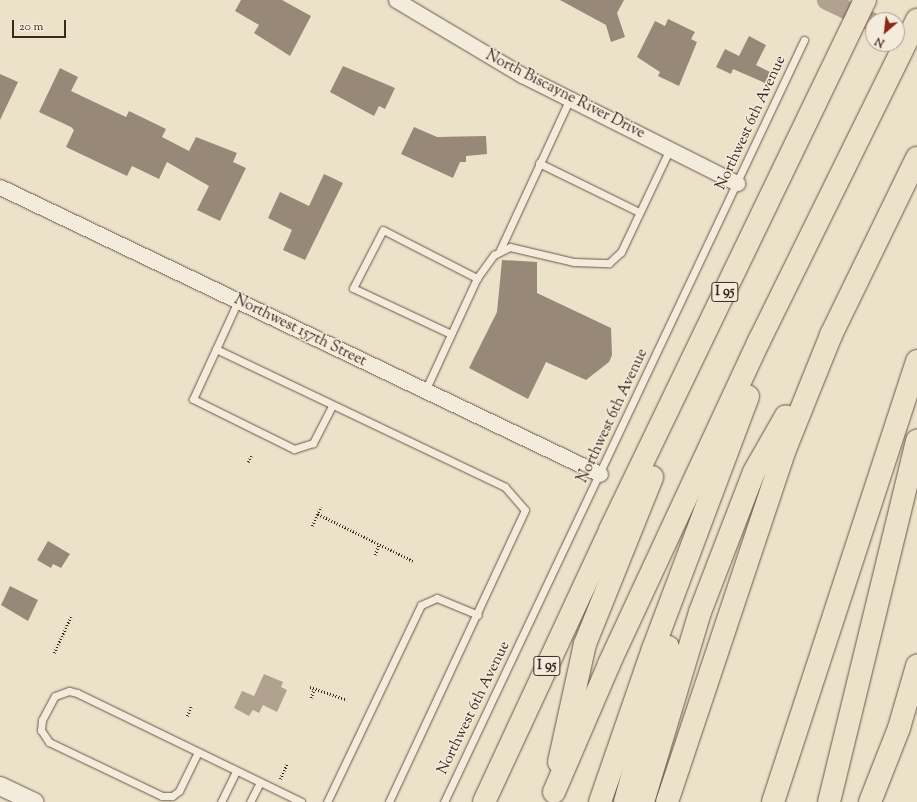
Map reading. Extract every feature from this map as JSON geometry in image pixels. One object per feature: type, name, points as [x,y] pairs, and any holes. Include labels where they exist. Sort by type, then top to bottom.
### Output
[{"type":"highway","name":"I 95","points":[[484,802],[613,523],[841,53],[865,0]]},
{"type":"highway","points":[[600,802],[712,490],[764,354],[893,79],[917,20]]},
{"type":"highway","points":[[553,797],[609,664],[759,341],[893,79],[917,41]]},
{"type":"highway","points":[[643,802],[700,612],[754,472],[831,335],[917,158]]},
{"type":"highway","points":[[553,797],[564,728],[585,644],[620,550],[687,395],[771,221],[776,186]]},
{"type":"highway","points":[[667,802],[786,447],[831,335]]},
{"type":"highway","points":[[773,802],[917,361]]},
{"type":"highway","points":[[829,802],[917,441]]},
{"type":"highway","points":[[625,802],[712,490]]},
{"type":"highway","points":[[870,802],[899,728],[917,666]]},
{"type":"street","name":"North Biscayne River Drive","points":[[396,0],[496,60],[738,183]]},
{"type":"street","name":"Northwest 157th Street","points":[[0,187],[600,474]]},
{"type":"street","points":[[0,786],[34,802]]},
{"type":"lane","name":"Northwest 6th Avenue","points":[[444,802],[738,183],[804,40]]},
{"type":"lane","points":[[425,391],[477,278],[499,252],[570,98]]},
{"type":"lane","points":[[499,252],[510,247],[574,262],[609,263],[621,252],[670,149]]},
{"type":"lane","points":[[539,163],[640,212]]},
{"type":"lane","points":[[451,334],[353,288],[383,230],[477,278]]},
{"type":"lane","points":[[238,301],[193,399],[290,447],[300,449],[313,443],[332,406]]},
{"type":"lane","points":[[216,349],[332,406],[505,487],[521,502],[524,519],[389,802]]},
{"type":"lane","points":[[327,802],[421,606],[436,598],[478,615]]},
{"type":"lane","points":[[198,752],[179,791],[172,796],[162,796],[49,742],[43,737],[42,720],[55,696],[69,691],[198,752],[236,770],[301,802]]},
{"type":"lane","points":[[221,802],[236,770]]},
{"type":"lane","points":[[250,802],[260,782]]},
{"type":"path","points":[[248,462],[251,456]]},
{"type":"path","points":[[312,526],[321,507]]},
{"type":"path","points":[[318,514],[413,561]]},
{"type":"path","points":[[375,555],[379,544]]},
{"type":"path","points":[[54,652],[71,617]]},
{"type":"path","points":[[310,687],[347,700]]},
{"type":"path","points":[[311,698],[314,689]]},
{"type":"path","points":[[187,716],[191,707]]},
{"type":"path","points":[[280,779],[287,764]]},
{"type":"shaded area","points":[[264,674],[283,682],[281,687],[287,690],[277,712],[263,705],[259,713],[253,710],[249,716],[234,708],[242,691],[254,696]]},
{"type":"building","points":[[241,0],[282,0],[311,16],[290,56],[254,33],[259,25],[235,11]]},
{"type":"building","points":[[560,0],[624,0],[617,13],[625,37],[611,42],[606,25]]},
{"type":"building","points":[[668,19],[695,32],[691,39],[697,42],[679,86],[658,76],[660,72],[637,57],[655,21],[665,26]]},
{"type":"building","points":[[749,36],[766,45],[756,65],[770,72],[765,83],[733,69],[731,74],[716,67],[725,49],[739,56]]},
{"type":"building","points":[[343,66],[395,88],[385,109],[379,106],[374,116],[330,92]]},
{"type":"building","points":[[60,68],[78,77],[71,91],[126,117],[129,111],[166,129],[162,137],[189,151],[196,137],[237,153],[233,162],[246,168],[220,221],[197,210],[209,186],[167,162],[159,179],[132,166],[127,176],[66,147],[74,130],[71,127],[39,112]]},
{"type":"building","points":[[0,74],[18,82],[0,120]]},
{"type":"building","points":[[414,127],[437,137],[486,136],[487,154],[466,156],[466,162],[460,162],[453,178],[401,154]]},
{"type":"building","points":[[324,174],[343,183],[305,260],[283,250],[292,230],[268,218],[280,192],[309,206]]},
{"type":"building","points":[[502,260],[537,262],[537,293],[611,328],[612,355],[609,362],[586,380],[546,362],[528,399],[469,368],[497,312]]},
{"type":"building","points":[[48,541],[70,554],[61,568],[53,564],[51,568],[37,560]]},
{"type":"building","points":[[10,586],[38,600],[28,621],[1,605]]},
{"type":"waterway","points":[[826,0],[865,18]]}]
